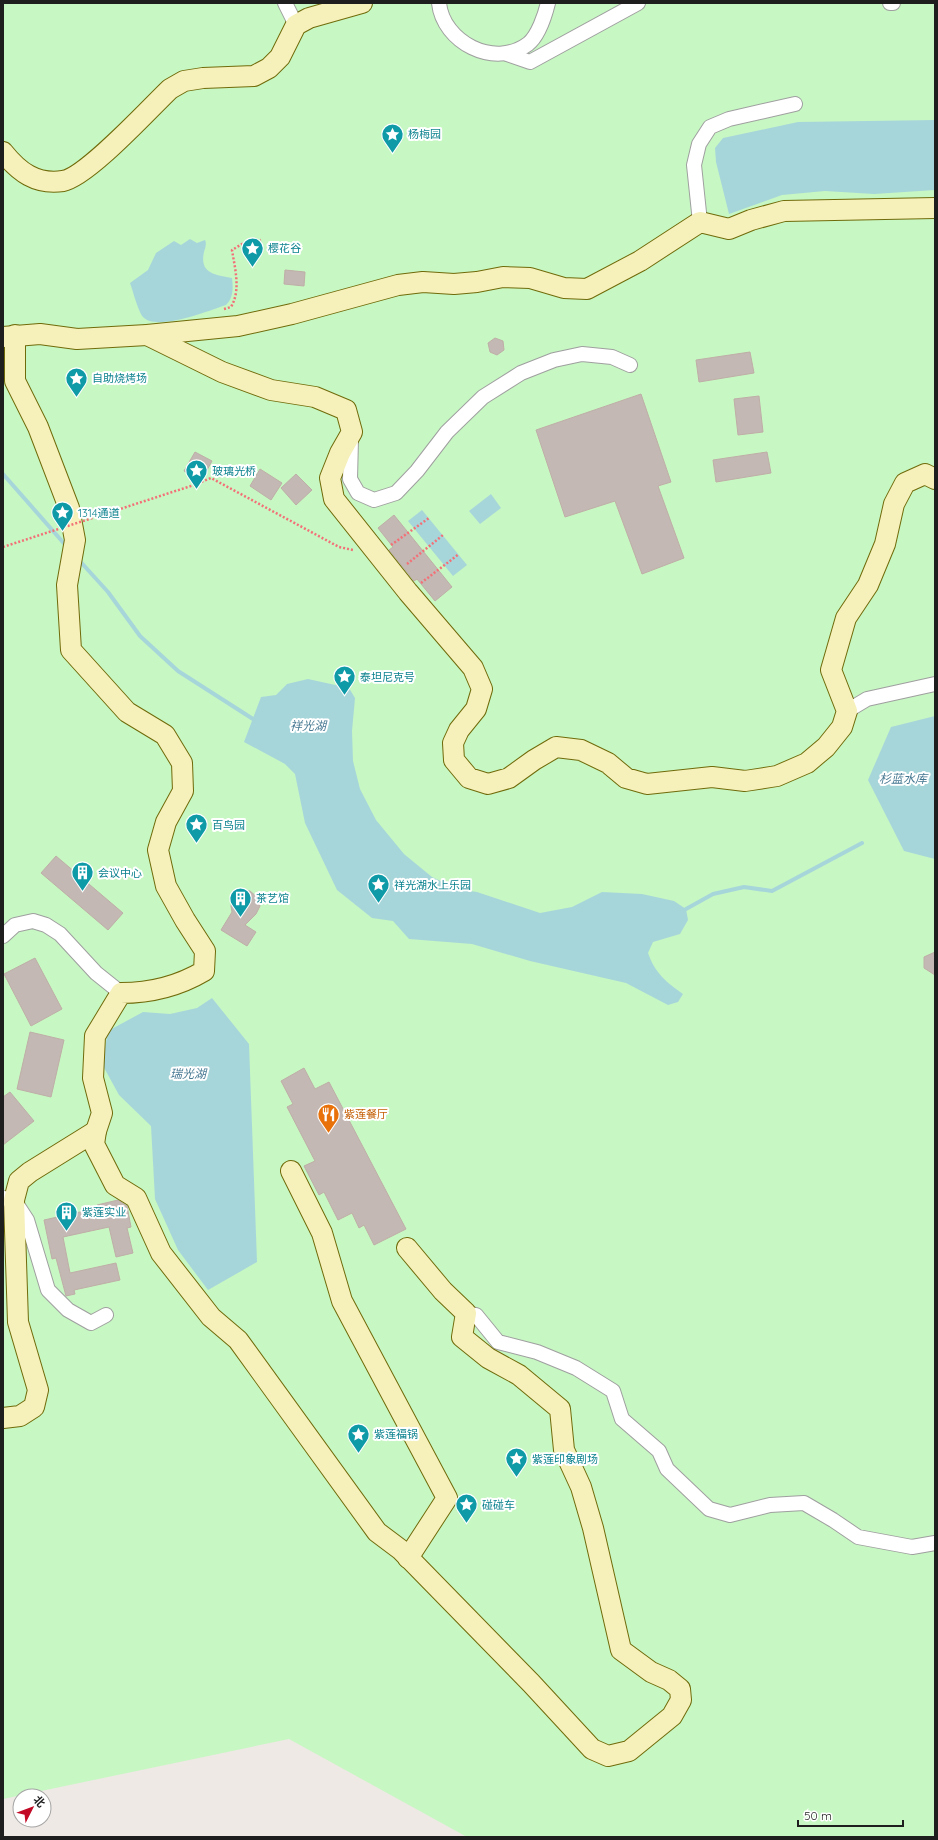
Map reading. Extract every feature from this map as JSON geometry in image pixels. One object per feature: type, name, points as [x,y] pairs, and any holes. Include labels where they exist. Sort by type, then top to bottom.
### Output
[{"type":"street","points":[[285,3],[296,25]]},
{"type":"street","points":[[3,152],[26,176],[47,182],[65,181],[80,173],[99,158],[170,89],[184,81],[203,78],[254,76],[269,68],[280,57],[296,25],[309,18],[362,3]]},
{"type":"street","points":[[439,3],[445,25],[460,42],[483,52],[507,54],[530,62],[638,3]]},
{"type":"street","points":[[507,54],[528,44],[543,22],[548,3]]},
{"type":"street","points":[[700,222],[694,165],[699,144],[710,127],[728,119],[795,104]]},
{"type":"street","points":[[3,936],[14,925],[33,922],[46,925],[60,934],[96,973],[121,993],[137,993],[166,989],[189,980],[204,971],[205,951],[185,920],[166,886],[158,850],[166,822],[183,791],[182,762],[165,735],[127,712],[71,650],[67,585],[75,540],[69,508],[38,427],[15,381],[9,336],[40,334],[78,339],[147,335],[238,326],[292,314],[398,285],[423,282],[454,284],[477,282],[503,277],[530,278],[564,288],[587,289],[640,260],[700,222],[729,229],[752,220],[784,211],[935,208]]},
{"type":"street","points":[[147,335],[229,374],[271,390],[315,397],[346,410],[352,432],[350,479],[358,494],[374,500],[396,493],[417,471],[447,432],[483,397],[521,373],[554,360],[582,354],[612,358],[630,365]]},
{"type":"street","points":[[352,432],[340,453],[330,478],[334,499],[408,592],[473,668],[482,689],[476,709],[458,730],[452,743],[454,760],[469,778],[488,784],[509,778],[534,760],[556,747],[581,750],[608,763],[626,778],[647,784],[712,777],[745,781],[778,776],[807,763],[826,746],[842,727],[847,711],[831,670],[846,618],[868,585],[885,544],[894,504],[905,483],[925,474],[935,479]]},
{"type":"street","points":[[847,711],[868,699],[935,684]]},
{"type":"street","points":[[121,993],[95,1036],[93,1078],[102,1113],[96,1131],[94,1144],[116,1185],[136,1198],[161,1253],[211,1317],[238,1340],[377,1532],[408,1558],[531,1683],[592,1749],[608,1756],[629,1751],[672,1716],[681,1700],[680,1689],[669,1680],[651,1672],[621,1650],[594,1528],[581,1487],[564,1450],[560,1409],[519,1375],[488,1358],[462,1337],[466,1313]]},
{"type":"street","points":[[3,1418],[20,1416],[34,1406],[38,1390],[18,1322],[8,1199],[19,1181],[24,1176],[96,1131]]},
{"type":"street","points":[[290,1171],[322,1233],[342,1301],[447,1498],[408,1558]]},
{"type":"street","points":[[8,1199],[28,1220],[48,1290],[68,1310],[91,1323],[106,1314]]},
{"type":"street","points":[[407,1248],[443,1291],[466,1313],[476,1315],[498,1342],[537,1352],[576,1368],[613,1391],[622,1419],[659,1451],[667,1469],[709,1510],[730,1515],[770,1505],[804,1503],[858,1537],[912,1547],[935,1543]]},
{"type":"path","points":[[218,312],[231,307],[236,297],[236,278],[232,250],[242,244],[261,240]]},
{"type":"path","points":[[3,547],[211,478],[339,548],[377,554],[429,518]]},
{"type":"path","points":[[394,574],[443,535]]},
{"type":"path","points":[[408,592],[458,554]]},
{"type":"green space","points":[[3,3],[935,3],[935,1837],[467,1837],[289,1739],[52,1789],[12,1788],[12,1797],[3,1799]]},
{"type":"water","points":[[935,120],[935,190],[874,194],[825,191],[782,195],[729,214],[716,162],[715,148],[723,138],[798,122]]},
{"type":"water","points":[[190,239],[197,243],[205,240],[206,244],[203,259],[206,269],[220,276],[232,278],[233,288],[229,302],[226,305],[197,315],[171,321],[150,321],[141,314],[130,283],[148,270],[156,253],[174,241],[181,245]]},
{"type":"water","points":[[491,494],[501,508],[480,524],[469,511]]},
{"type":"water","points":[[422,510],[467,565],[453,576],[408,521]]},
{"type":"water","name":"祥光湖","points":[[308,679],[349,688],[355,698],[352,731],[353,761],[360,789],[376,820],[404,854],[432,877],[458,889],[477,892],[540,913],[572,907],[602,892],[642,894],[674,901],[686,909],[688,920],[680,934],[653,942],[648,953],[658,972],[683,994],[678,1002],[668,1005],[626,983],[530,961],[472,944],[409,939],[393,921],[372,918],[337,890],[305,823],[295,774],[285,764],[244,742],[261,697],[276,695],[287,684]]},
{"type":"water","name":"杉蓝水库","points":[[935,716],[935,859],[904,851],[868,780],[891,727]]},
{"type":"water","name":"瑞光湖","points":[[212,998],[249,1044],[257,1262],[208,1290],[178,1250],[155,1199],[151,1126],[119,1095],[102,1064],[108,1031],[143,1012],[170,1014],[197,1008]]},
{"type":"building","points":[[285,270],[305,272],[304,286],[284,284]]},
{"type":"building","points":[[495,338],[503,341],[504,350],[497,355],[490,352],[488,343]]},
{"type":"building","points":[[750,352],[754,373],[699,382],[696,360]]},
{"type":"building","points":[[641,394],[671,482],[658,486],[684,558],[642,574],[615,501],[565,517],[536,430]]},
{"type":"building","points":[[759,396],[763,432],[738,435],[734,399]]},
{"type":"building","points":[[195,452],[212,461],[201,481],[184,471]]},
{"type":"building","points":[[767,452],[771,473],[716,482],[713,460]]},
{"type":"building","points":[[260,469],[282,483],[271,500],[250,486]]},
{"type":"building","points":[[296,474],[312,490],[296,505],[281,488]]},
{"type":"building","points":[[394,515],[452,587],[435,601],[417,579],[414,581],[389,550],[393,547],[378,528]]},
{"type":"building","name":"会议中心","points":[[56,856],[123,913],[108,930],[41,873]]},
{"type":"building","name":"茶艺馆","points":[[240,891],[250,891],[257,897],[260,906],[256,914],[245,925],[256,932],[247,946],[221,930],[232,912],[231,906],[233,897]]},
{"type":"building","points":[[935,952],[935,975],[924,968],[924,957]]},
{"type":"building","points":[[35,958],[62,1009],[31,1026],[4,974]]},
{"type":"building","points":[[30,1032],[64,1040],[51,1097],[17,1089]]},
{"type":"building","name":"紫莲餐厅","points":[[304,1068],[315,1089],[329,1082],[406,1229],[374,1245],[364,1225],[359,1228],[352,1213],[338,1220],[324,1192],[319,1195],[304,1166],[315,1161],[287,1107],[293,1104],[281,1081]]},
{"type":"building","points":[[10,1092],[34,1121],[3,1145],[3,1097]]},
{"type":"building","name":"紫莲实业","points":[[118,1200],[127,1206],[131,1227],[127,1228],[133,1253],[116,1257],[109,1227],[63,1237],[70,1273],[116,1263],[120,1280],[74,1290],[75,1294],[66,1296],[56,1258],[52,1259],[44,1220],[98,1208],[97,1205]]},
{"type":"waterway","points":[[3,474],[68,548]]},
{"type":"waterway","points":[[78,559],[108,592],[140,636],[178,671],[253,719]]},
{"type":"waterway","points":[[686,909],[713,894],[744,887],[772,891],[862,843]]},
{"type":"place","name":"杨梅园","points":[[392,154]]},
{"type":"place","name":"樱花谷","points":[[253,268]]},
{"type":"place","name":"自助烧烤场","points":[[77,398]]},
{"type":"place","name":"玻璃光桥","points":[[196,490]]},
{"type":"place","name":"1314通道","points":[[63,532]]},
{"type":"place","name":"泰坦尼克号","points":[[344,696]]},
{"type":"place","name":"百鸟园","points":[[196,844]]},
{"type":"place","name":"会议中心","points":[[82,892]]},
{"type":"place","name":"祥光湖水上乐园","points":[[378,904]]},
{"type":"place","name":"茶艺馆","points":[[240,918]]},
{"type":"place","name":"紫莲餐厅","points":[[328,1134]]},
{"type":"place","name":"紫莲实业","points":[[66,1232]]},
{"type":"place","name":"紫莲福锅","points":[[358,1454]]},
{"type":"place","name":"紫莲印象剧场","points":[[516,1478]]},
{"type":"place","name":"碰碰车","points":[[467,1524]]}]
